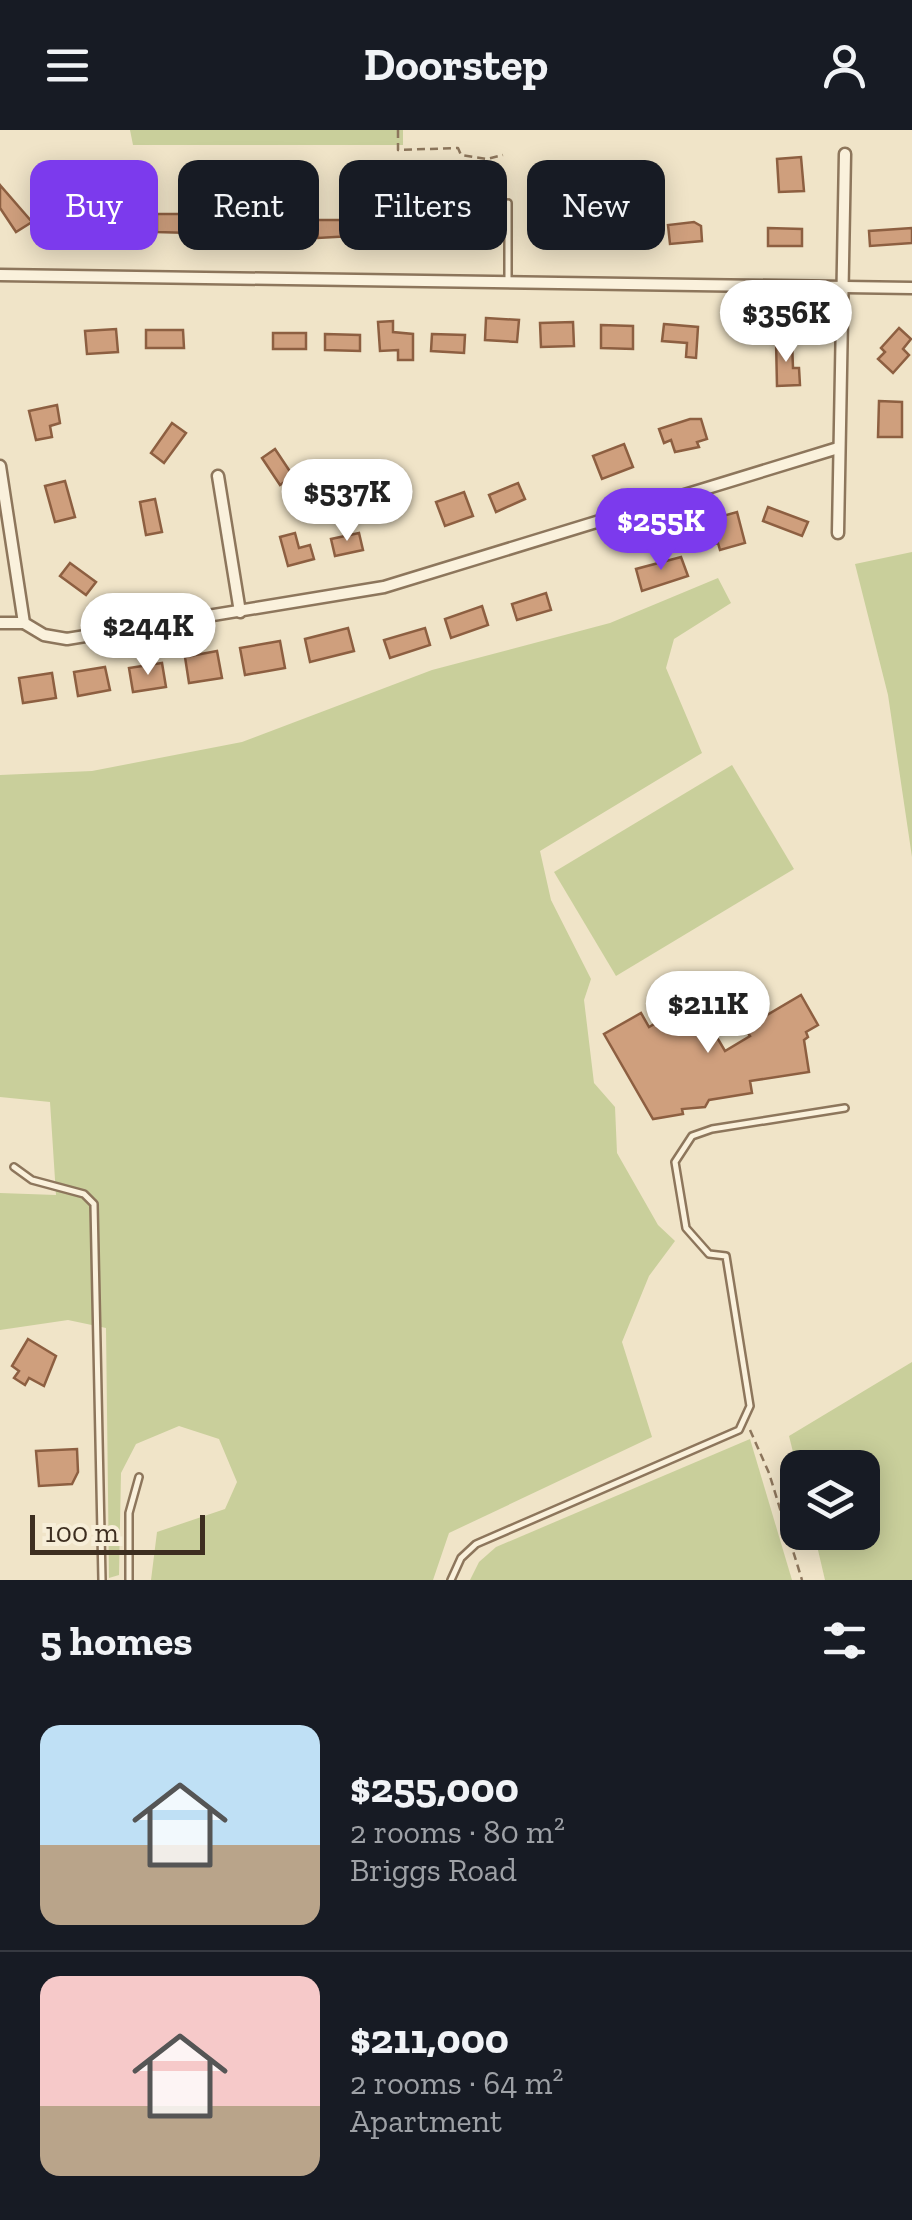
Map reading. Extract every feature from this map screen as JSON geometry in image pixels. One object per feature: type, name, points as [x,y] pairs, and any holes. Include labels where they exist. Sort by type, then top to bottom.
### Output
[{"type":"street","points":[[838,533],[845,154]]},
{"type":"street","points":[[0,275],[912,288]]},
{"type":"street","points":[[0,623],[24,623],[44,635],[67,639],[384,587],[838,448]]},
{"type":"street","points":[[0,466],[24,623]]},
{"type":"street","points":[[218,476],[240,612]]},
{"type":"lane","points":[[508,203],[508,282]]},
{"type":"lane","points":[[452,1580],[461,1558],[476,1544],[739,1430],[750,1406],[726,1256],[709,1254],[686,1228],[675,1162],[692,1136],[712,1129],[846,1108]]},
{"type":"lane","points":[[14,1167],[32,1180],[84,1194],[94,1204],[102,1580]]},
{"type":"lane","points":[[128,1580],[130,1513],[139,1477]]},
{"type":"path","points":[[398,130],[398,150],[458,148],[461,155],[484,159],[503,155]]},
{"type":"path","points":[[744,1418],[769,1474],[802,1580]]},
{"type":"green space","points":[[130,130],[403,130],[403,145],[133,145]]},
{"type":"green space","points":[[912,552],[912,857],[888,695],[855,564]]},
{"type":"green space","points":[[718,578],[731,603],[674,639],[666,668],[702,753],[540,851],[551,900],[591,979],[584,1000],[594,1083],[615,1107],[617,1153],[658,1225],[675,1241],[649,1276],[622,1342],[652,1437],[449,1533],[433,1580],[151,1580],[157,1532],[225,1509],[237,1482],[219,1439],[179,1426],[136,1444],[121,1473],[119,1575],[109,1578],[106,1328],[68,1320],[0,1330],[0,1193],[56,1195],[50,1102],[0,1097],[0,775],[92,771],[242,742],[432,670],[610,623]]},
{"type":"green space","points":[[732,765],[794,869],[616,976],[554,872]]},
{"type":"green space","points":[[912,1362],[912,1580],[825,1580],[818,1550],[880,1550],[880,1450],[792,1450],[789,1436]]},
{"type":"green space","points":[[750,1439],[792,1580],[470,1580],[479,1562],[496,1547]]},
{"type":"building","points":[[801,157],[804,191],[779,192],[777,159]]},
{"type":"building","points":[[0,185],[30,223],[16,232],[0,208]]},
{"type":"building","points":[[158,214],[178,214],[178,233],[158,232]]},
{"type":"building","points":[[319,220],[339,220],[339,237],[319,238]]},
{"type":"building","points":[[694,222],[701,226],[702,241],[670,244],[668,225]]},
{"type":"building","points":[[768,228],[802,229],[802,246],[768,246]]},
{"type":"building","points":[[912,228],[912,243],[870,246],[869,231]]},
{"type":"building","points":[[486,318],[519,320],[517,342],[485,340]]},
{"type":"building","points":[[393,321],[393,332],[413,334],[413,360],[398,360],[398,350],[380,351],[378,322]]},
{"type":"building","points":[[573,322],[574,346],[541,347],[540,323]]},
{"type":"building","points":[[664,324],[698,327],[696,358],[686,357],[687,343],[662,341]]},
{"type":"building","points":[[601,325],[633,326],[633,349],[601,348]]},
{"type":"building","points":[[899,328],[911,339],[903,349],[909,355],[893,373],[878,359],[885,352],[881,348]]},
{"type":"building","points":[[116,329],[118,352],[87,354],[85,331]]},
{"type":"building","points":[[146,330],[183,330],[184,348],[146,348]]},
{"type":"building","points":[[273,333],[306,333],[306,349],[273,349]]},
{"type":"building","points":[[325,334],[360,335],[360,351],[325,350]]},
{"type":"building","points":[[432,334],[465,335],[464,353],[431,351]]},
{"type":"building","points":[[776,340],[792,340],[793,368],[799,368],[800,385],[777,386]]},
{"type":"building","points":[[879,401],[902,402],[902,437],[878,437]]},
{"type":"building","points":[[57,405],[60,423],[50,426],[52,437],[36,440],[29,411]]},
{"type":"building","points":[[701,419],[707,439],[697,442],[699,447],[675,452],[671,440],[664,443],[659,429]]},
{"type":"building","points":[[172,423],[186,433],[164,463],[151,453]]},
{"type":"building","points":[[624,444],[633,467],[602,479],[593,456]]},
{"type":"building","points":[[275,449],[293,476],[280,485],[262,458]]},
{"type":"building","points":[[65,481],[75,517],[55,522],[45,486]]},
{"type":"building","points":[[518,483],[525,499],[496,512],[489,495]]},
{"type":"building","points":[[464,492],[473,516],[445,526],[436,502]]},
{"type":"building","points":[[155,499],[162,532],[146,535],[140,502]]},
{"type":"building","points":[[768,507],[808,522],[802,536],[763,521]]},
{"type":"building","points":[[737,512],[745,543],[720,550],[718,543],[708,546],[701,522]]},
{"type":"building","points":[[295,533],[299,548],[310,545],[314,559],[288,566],[280,537]]},
{"type":"building","points":[[359,533],[363,550],[335,556],[331,539]]},
{"type":"building","points":[[681,557],[688,576],[642,591],[636,569]]},
{"type":"building","points":[[70,563],[96,582],[86,595],[60,576]]},
{"type":"building","points":[[546,593],[551,610],[517,620],[512,604]]},
{"type":"building","points":[[482,606],[488,625],[451,638],[445,619]]},
{"type":"building","points":[[348,628],[354,651],[310,662],[305,639]]},
{"type":"building","points":[[425,628],[430,645],[390,658],[384,640]]},
{"type":"building","points":[[280,641],[285,668],[245,675],[240,648]]},
{"type":"building","points":[[217,651],[222,678],[189,683],[185,657]]},
{"type":"building","points":[[162,663],[166,687],[133,692],[129,668]]},
{"type":"building","points":[[105,667],[110,690],[78,696],[74,672]]},
{"type":"building","points":[[52,673],[56,698],[23,703],[19,678]]},
{"type":"building","points":[[801,995],[818,1025],[806,1032],[808,1037],[804,1040],[809,1072],[750,1081],[752,1093],[709,1100],[705,1107],[682,1109],[683,1114],[653,1119],[604,1034],[641,1013],[649,1027],[695,1000],[725,1051],[750,1036],[745,1028]]},
{"type":"building","points":[[28,1339],[56,1356],[44,1386],[29,1378],[25,1385],[14,1378],[19,1371],[12,1366]]},
{"type":"building","points":[[77,1449],[78,1472],[72,1484],[39,1486],[36,1451]]}]
